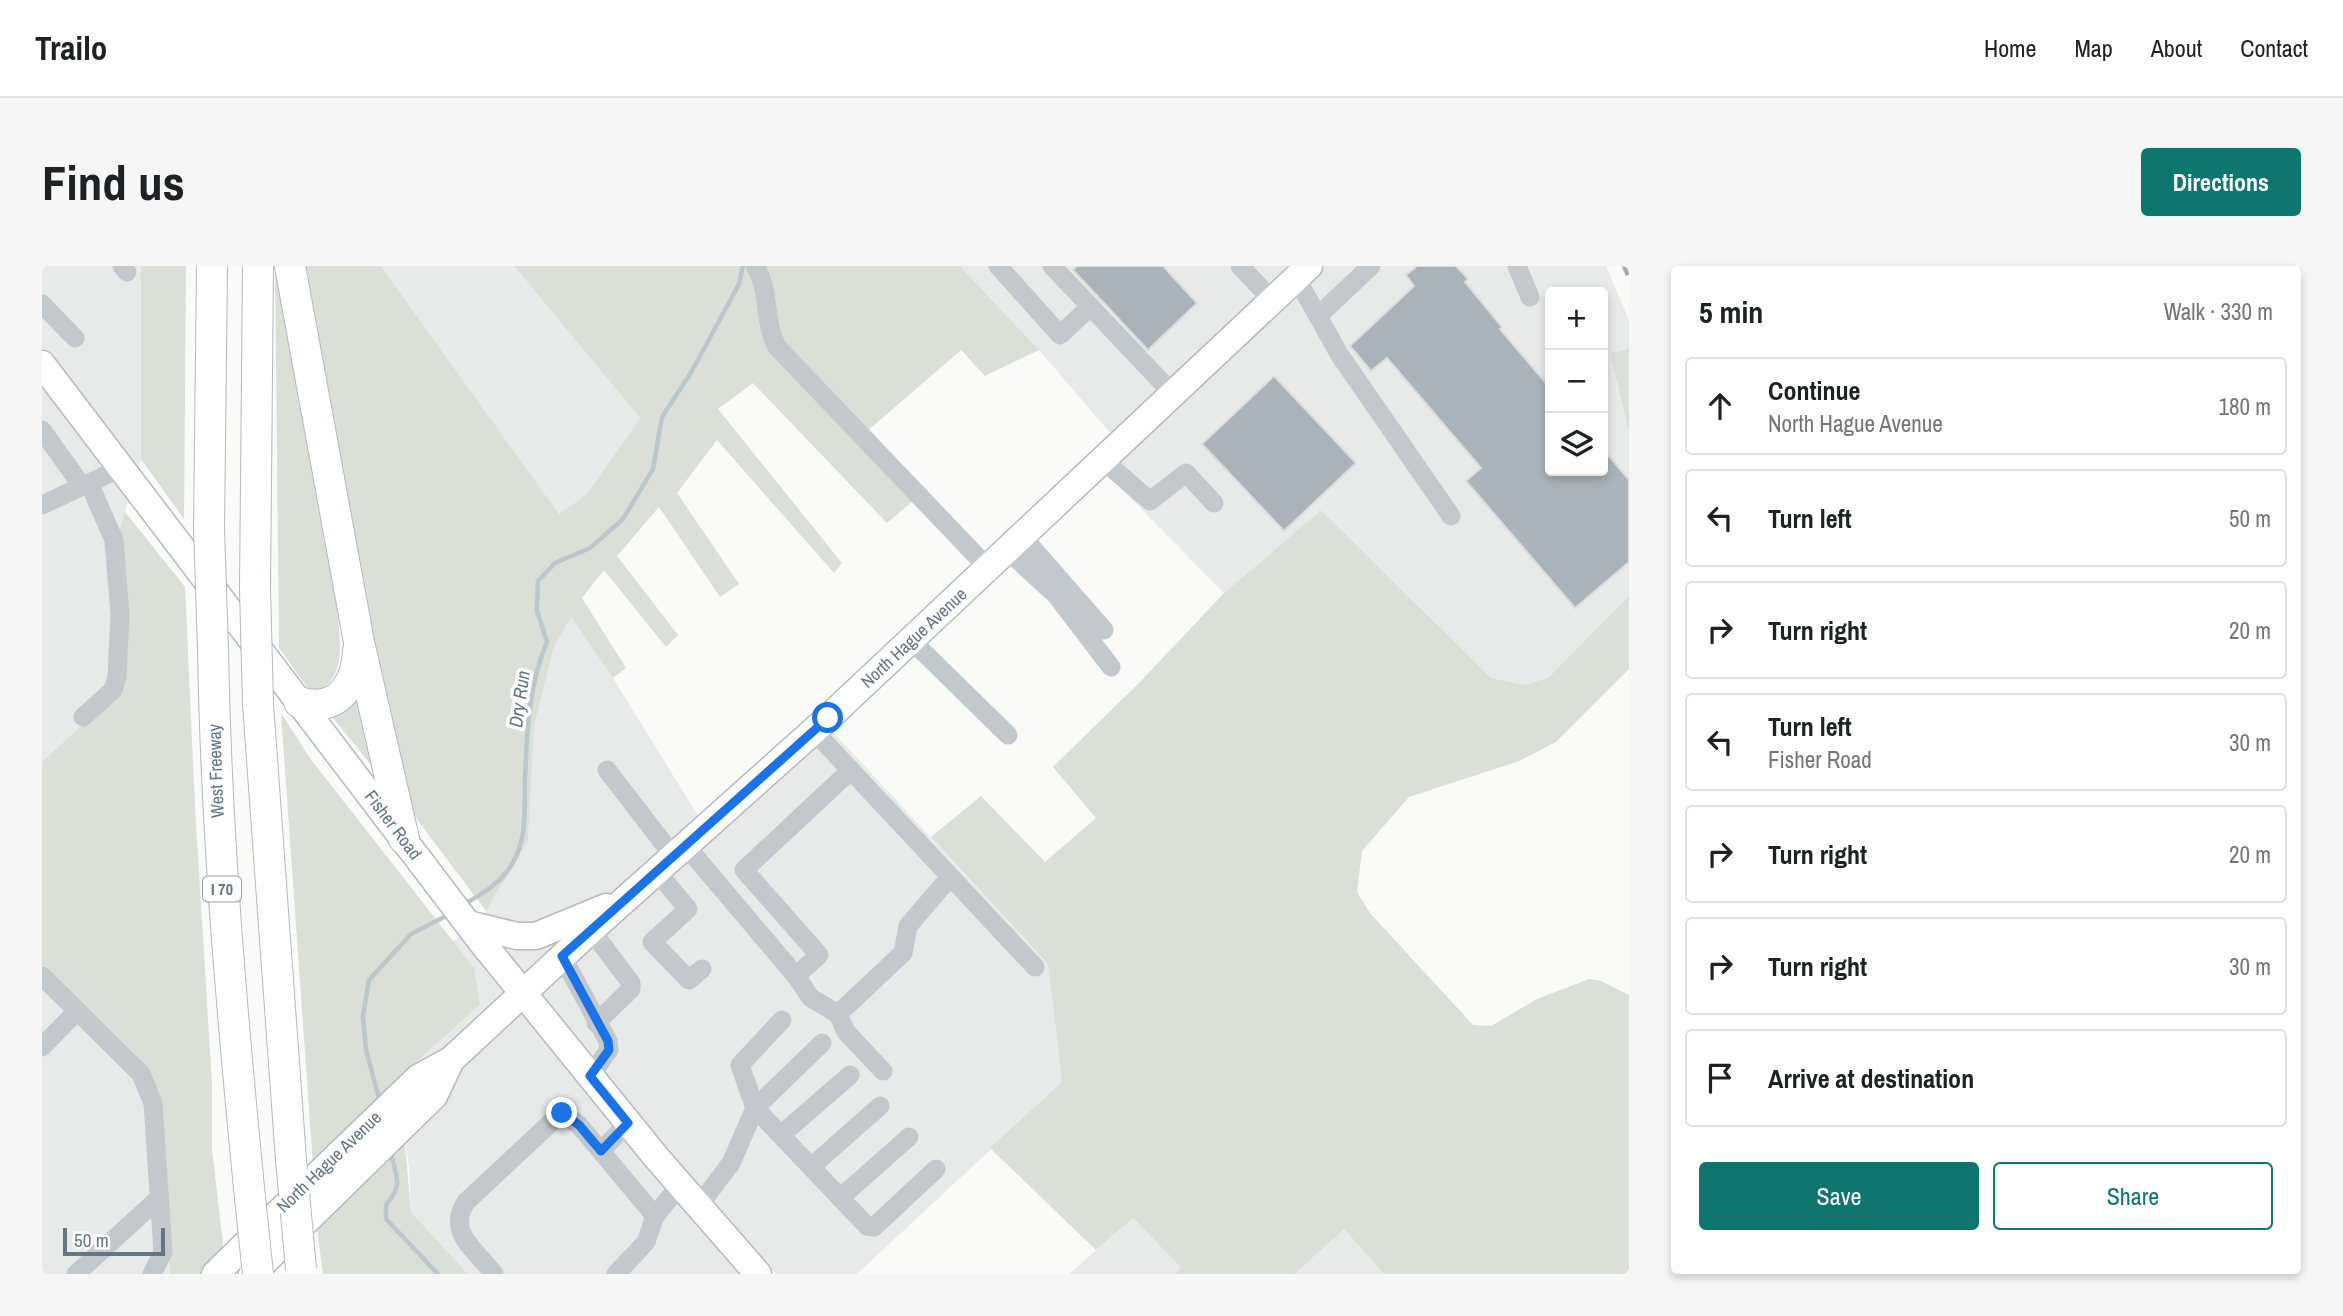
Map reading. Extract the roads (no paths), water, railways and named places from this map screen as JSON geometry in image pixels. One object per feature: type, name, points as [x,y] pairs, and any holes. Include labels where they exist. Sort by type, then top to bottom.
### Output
[{"type":"highway","name":"West Freeway","points":[[212,266],[209,529],[215,774],[225,930],[258,1274]]},
{"type":"highway","points":[[258,266],[255,589],[258,704],[301,1272]]},
{"type":"highway","points":[[290,266],[359,642],[404,839]]},
{"type":"highway","points":[[299,702],[318,706],[328,704],[344,694],[354,676],[359,642]]},
{"type":"main road","name":"North Hague Avenue","points":[[215,1274],[418,1078],[451,1060],[522,992],[814,731],[1304,269]]},
{"type":"main road","name":"Fisher Road","points":[[42,364],[468,925],[628,1123],[758,1274]]},
{"type":"main road","points":[[468,925],[517,936],[536,936],[629,897]]},
{"type":"main road","name":"North Hague Avenue","points":[[252,1274],[434,1096],[451,1060]]},
{"type":"lane","points":[[755,266],[765,289],[770,327],[777,347],[1056,595],[1111,667]]},
{"type":"lane","points":[[998,266],[1060,335],[1090,307]]},
{"type":"lane","points":[[1052,266],[1173,394]]},
{"type":"lane","points":[[1240,266],[1272,300]]},
{"type":"lane","points":[[1318,316],[1371,266]]},
{"type":"lane","points":[[1517,266],[1530,297]]},
{"type":"lane","points":[[1304,269],[1318,316],[1339,355],[1451,516]]},
{"type":"lane","points":[[42,304],[75,338]]},
{"type":"lane","points":[[42,430],[86,484],[114,540],[120,614],[117,677],[113,690],[83,717]]},
{"type":"lane","points":[[1103,460],[1150,501],[1186,473],[1214,503]]},
{"type":"lane","points":[[42,505],[121,468]]},
{"type":"lane","points":[[1006,551],[1104,629]]},
{"type":"lane","points":[[911,640],[1008,735]]},
{"type":"lane","points":[[814,731],[1035,967]]},
{"type":"lane","points":[[607,770],[672,858],[688,909],[652,942],[689,980],[702,969]]},
{"type":"lane","points":[[722,891],[851,770]]},
{"type":"lane","points":[[672,858],[722,891],[796,976],[811,998],[838,1014],[846,1032],[883,1071]]},
{"type":"lane","points":[[744,870],[819,956],[796,976]]},
{"type":"lane","points":[[838,1014],[903,953],[908,926],[950,877]]},
{"type":"lane","points":[[591,930],[631,983],[631,989],[596,1023]]},
{"type":"lane","points":[[562,956],[608,1041],[609,1050],[590,1076]]},
{"type":"lane","points":[[45,985],[141,1074],[148,1087],[153,1103],[163,1252],[152,1274]]},
{"type":"lane","points":[[42,1047],[76,1012]]},
{"type":"lane","points":[[782,1020],[740,1065],[755,1108],[867,1226],[874,1227],[936,1169]]},
{"type":"lane","points":[[698,1207],[731,1163],[755,1108],[822,1043]]},
{"type":"lane","points":[[780,1135],[850,1074]]},
{"type":"lane","points":[[811,1167],[880,1106]]},
{"type":"lane","points":[[494,1274],[457,1225],[458,1214],[466,1202],[562,1113],[579,1125],[655,1216]]},
{"type":"lane","points":[[601,1151],[628,1123]]},
{"type":"lane","points":[[840,1198],[909,1138]]},
{"type":"lane","points":[[616,1274],[646,1242],[655,1216],[680,1185]]},
{"type":"lane","points":[[76,1274],[159,1198]]},
{"type":"waterway","name":"Dry Run","points":[[463,905],[502,877],[512,864],[521,844],[530,710],[536,676],[547,642],[537,611],[538,581],[555,563],[590,548],[623,519],[653,469],[662,417],[692,371],[739,284],[743,266]]},
{"type":"waterway","name":"Dry Run","points":[[379,1098],[366,1050],[363,1016],[369,980],[411,934],[450,914]]},
{"type":"waterway","name":"Dry Run","points":[[391,1154],[397,1186],[386,1205],[386,1219],[438,1274]]},
{"type":"railway","points":[[1624,266],[1629,278]]}]
